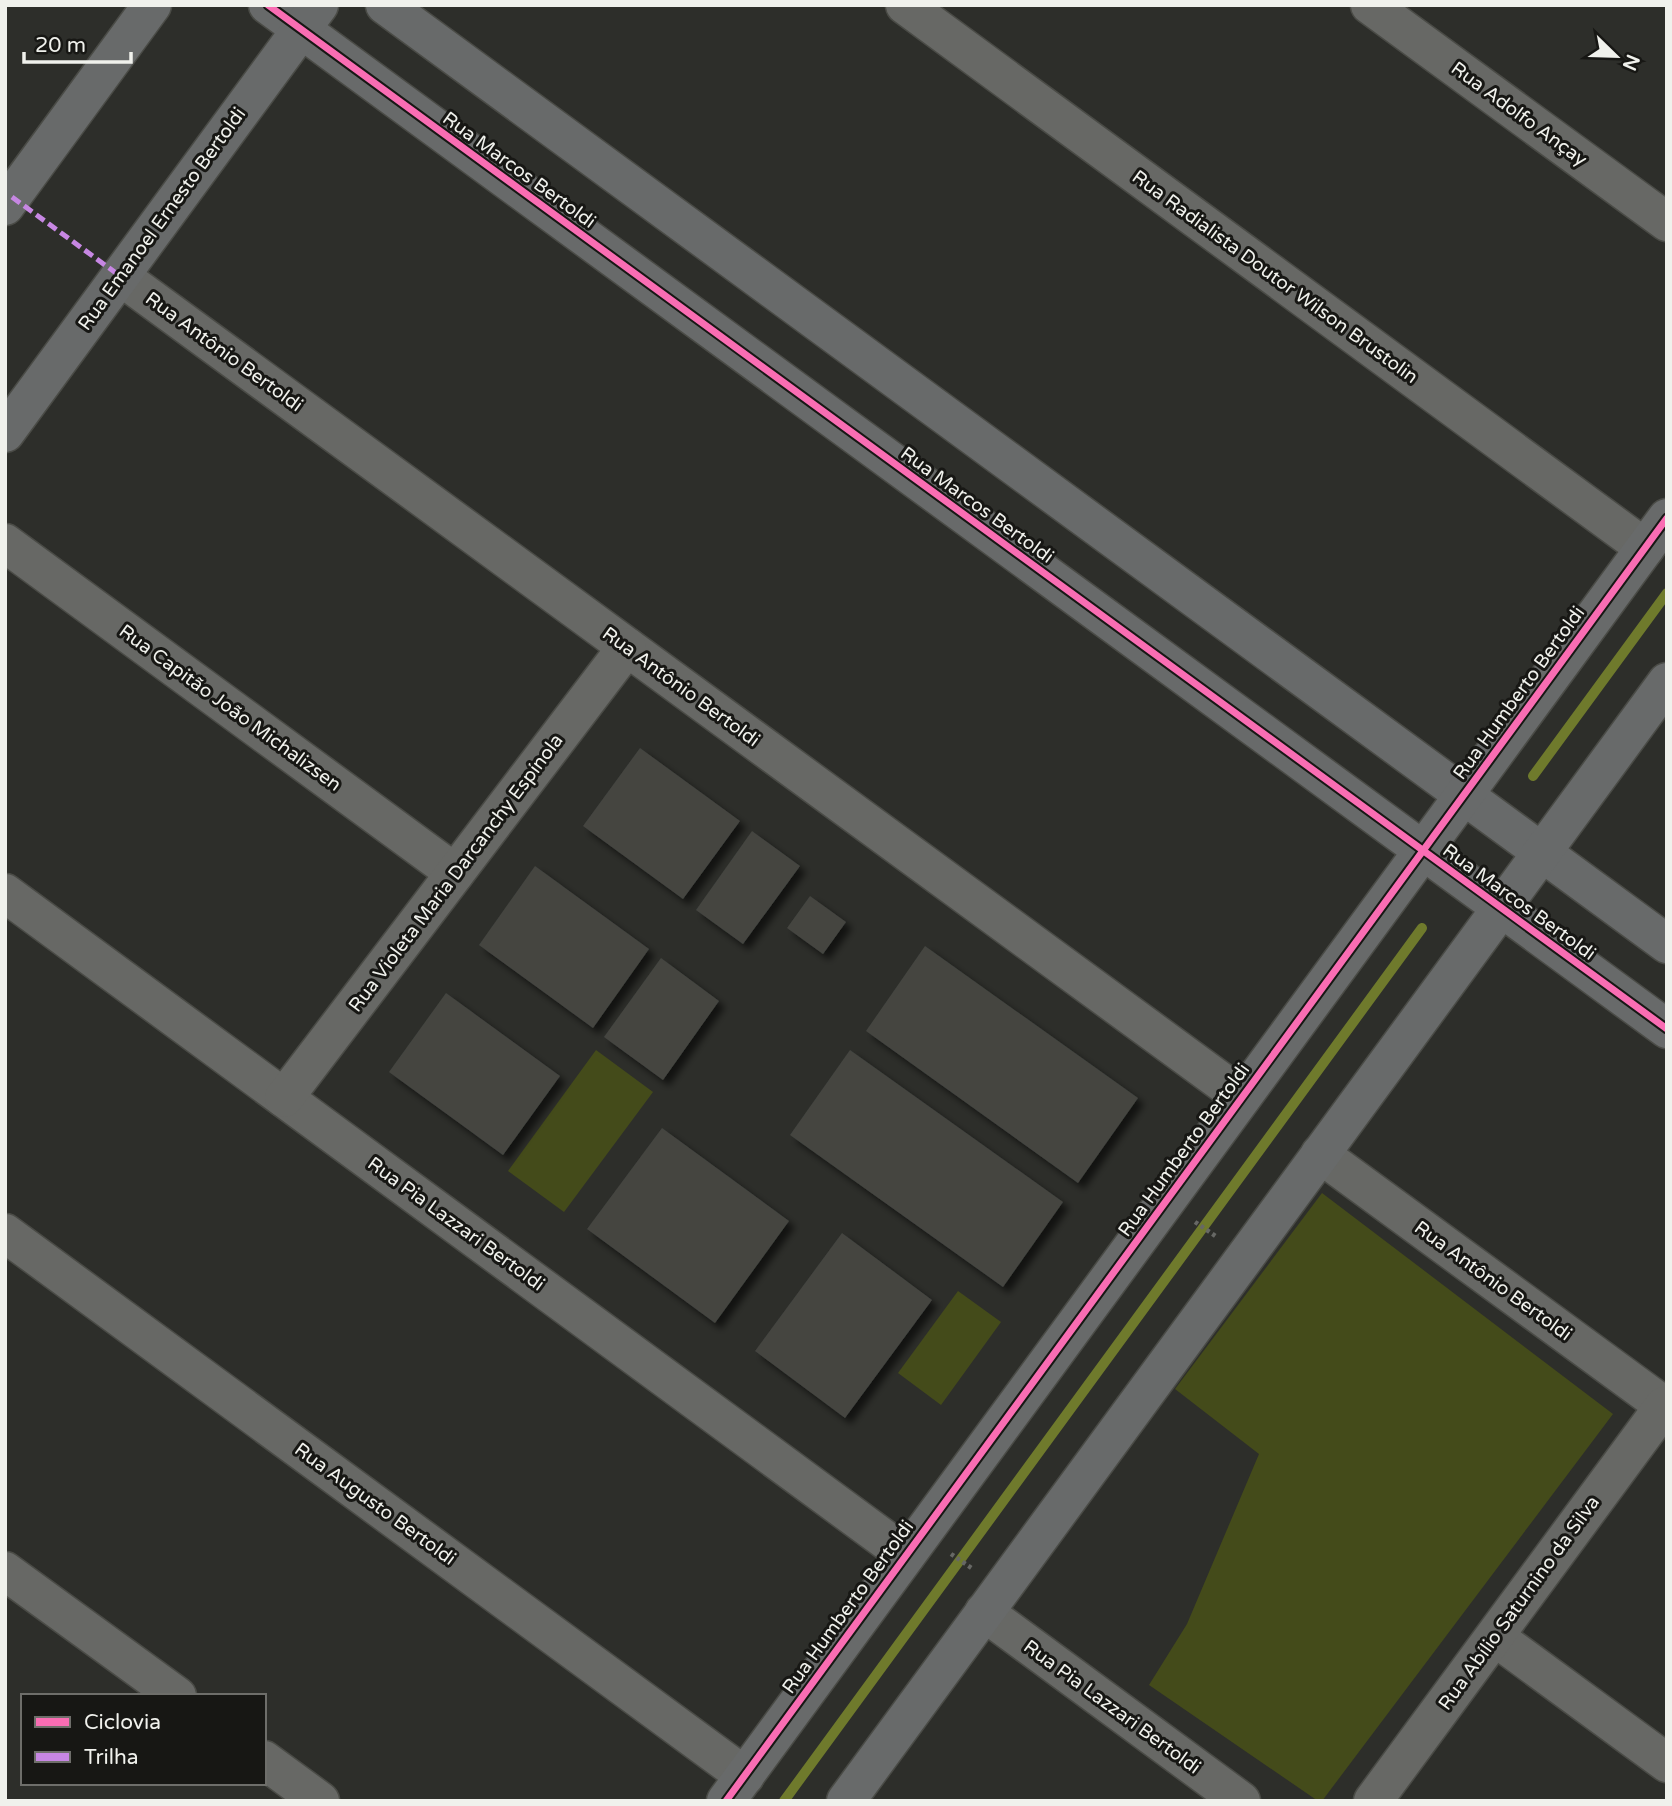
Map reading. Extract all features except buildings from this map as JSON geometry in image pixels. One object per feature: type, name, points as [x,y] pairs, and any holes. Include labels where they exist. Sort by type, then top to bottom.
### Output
[{"type":"street","points":[[7,198],[152,5]]},
{"type":"street","name":"Rua Marcos Bertoldi","points":[[268,5],[310,17],[1422,851],[1667,1030]]},
{"type":"street","points":[[385,5],[1667,944]]},
{"type":"street","name":"Rua Radialista Doutor Wilson Brustolin","points":[[905,5],[1656,533]]},
{"type":"street","name":"Rua Adolfo Ançay","points":[[1370,5],[1667,222]]},
{"type":"street","name":"Rua Emanoel Ernesto Bertoldi","points":[[5,433],[310,17]]},
{"type":"street","name":"Rua Antônio Bertoldi","points":[[120,276],[1242,1097]]},
{"type":"street","name":"Rua Humberto Bertoldi","points":[[736,1788],[1656,533]]},
{"type":"street","name":"Rua Capitão João Michalizsen","points":[[5,543],[455,873]]},
{"type":"street","name":"Rua Violeta Maria Darcanchy Espínola","points":[[284,1098],[627,648]]},
{"type":"street","points":[[846,1801],[1667,682]]},
{"type":"street","name":"Rua Pia Lazzari Bertoldi","points":[[5,893],[284,1098],[914,1544]]},
{"type":"street","name":"Rua Antônio Bertoldi","points":[[1320,1154],[1665,1407]]},
{"type":"street","name":"Rua Augusto Bertoldi","points":[[5,1233],[736,1788]]},
{"type":"street","name":"Rua Abílio Saturnino da Silva","points":[[1373,1801],[1665,1407]]},
{"type":"street","points":[[5,1571],[174,1694]]},
{"type":"street","name":"Rua Pia Lazzari Bertoldi","points":[[993,1601],[1241,1801]]},
{"type":"street","points":[[1494,1637],[1667,1763]]},
{"type":"street","points":[[266,1761],[320,1801]]},
{"type":"path","points":[[1166,1201],[1245,1257]]},
{"type":"path","points":[[914,1544],[993,1601]]},
{"type":"green space","points":[[596,1050],[653,1092],[564,1212],[508,1171]]},
{"type":"green space","points":[[1322,1193],[1613,1414],[1322,1801],[1318,1801],[1149,1685],[1187,1624],[1259,1454],[1175,1389]]},
{"type":"green space","points":[[958,1291],[1001,1322],[941,1405],[898,1373]]},
{"type":"waterway","points":[[1533,776],[1667,593]]},
{"type":"waterway","points":[[784,1801],[1422,928]]},
{"type":"marked path","points":[[12,197],[120,276]]},
{"type":"cycle path","points":[[268,5],[1667,1029]]},
{"type":"cycle path","points":[[726,1801],[1667,518]]}]
